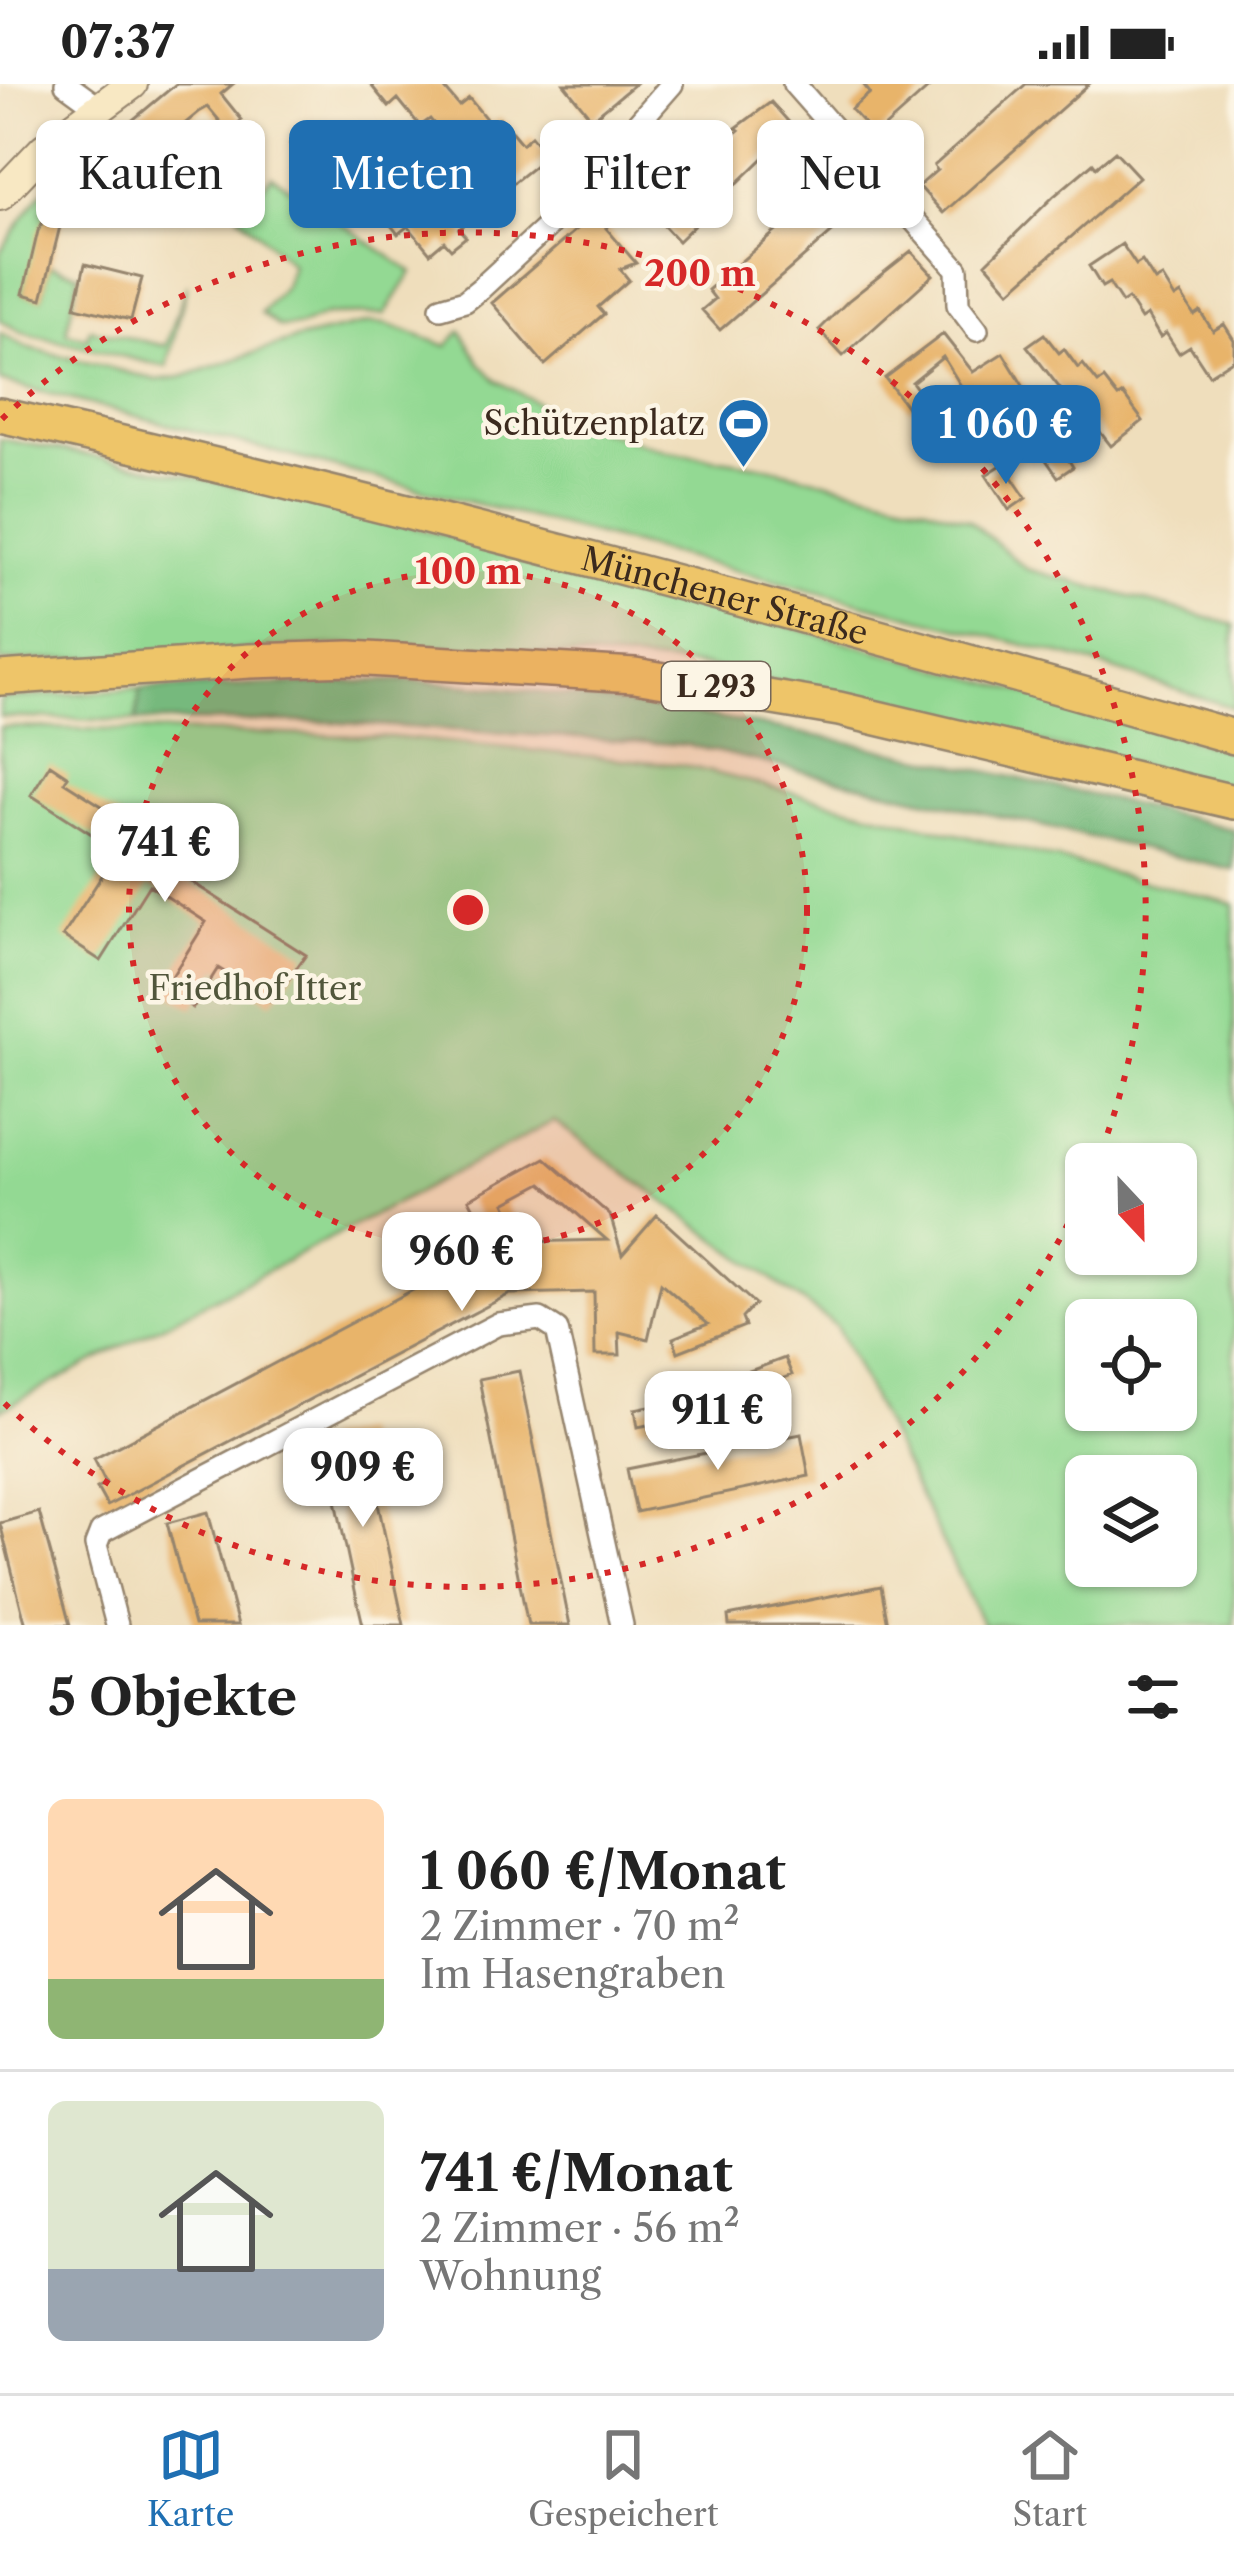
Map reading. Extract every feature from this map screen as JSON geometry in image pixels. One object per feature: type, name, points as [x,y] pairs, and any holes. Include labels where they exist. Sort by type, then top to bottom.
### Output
[{"type":"main road","name":"Münchener Straße","points":[[0,416],[248,472],[873,634],[1234,737]]},
{"type":"main road","name":"L 293","points":[[0,678],[351,658],[635,675],[839,709],[1234,802]]},
{"type":"street","points":[[66,84],[99,108]]},
{"type":"street","points":[[0,195],[44,149],[132,84]]},
{"type":"street","points":[[441,308],[464,301],[480,289],[550,224],[673,84]]},
{"type":"street","points":[[794,84],[956,269],[958,305],[977,330]]},
{"type":"street","points":[[117,1625],[96,1545],[101,1532],[499,1324],[540,1319],[557,1330],[622,1625]]},
{"type":"green space","points":[[272,176],[289,188],[289,228],[348,228],[412,272],[385,314],[326,315],[301,326],[279,327],[261,313],[285,286],[292,265],[253,228],[265,228],[265,184]]},
{"type":"green space","points":[[36,199],[36,228],[43,228],[23,294],[42,298],[50,265],[79,274],[66,333],[87,338],[90,329],[166,346],[187,284],[167,367],[21,332],[0,320],[0,252]]},
{"type":"green space","points":[[369,323],[386,324],[447,346],[461,331],[496,380],[591,427],[667,451],[760,465],[930,507],[969,520],[1026,569],[1234,625],[1234,708],[1083,660],[0,381],[0,333],[26,347],[157,380]]},
{"type":"green space","points":[[0,439],[156,469],[467,540],[928,665],[1234,752],[1234,788],[705,666],[478,649],[349,645],[0,662]]},
{"type":"green space","points":[[405,680],[549,693],[692,714],[1105,798],[1234,830],[1234,870],[688,745],[328,722],[136,721],[140,689]]},
{"type":"green space","points":[[140,689],[136,721],[0,717],[0,699]]},
{"type":"green space","name":"Friedhof Itter","points":[[0,727],[391,737],[683,765],[1234,904],[1234,1625],[983,1625],[836,1326],[554,1121],[0,1410]]},
{"type":"building","points":[[176,84],[233,84],[221,94],[242,120],[219,120],[208,107],[189,120],[133,120]]},
{"type":"building","points":[[370,84],[441,84],[459,106],[469,98],[487,120],[415,120],[398,99],[389,107]]},
{"type":"building","points":[[564,84],[635,84],[592,119]]},
{"type":"building","points":[[863,84],[933,84],[893,120],[861,120],[851,109],[870,93]]},
{"type":"building","points":[[1026,84],[1089,84],[943,213],[924,192],[924,182],[937,170],[934,166]]},
{"type":"building","points":[[771,102],[787,120],[757,120],[757,164],[733,187],[733,135],[739,130],[736,128]]},
{"type":"building","points":[[531,136],[540,147],[540,162],[516,181],[516,137],[522,144]]},
{"type":"building","points":[[1115,151],[1139,177],[1010,291],[986,263],[1054,196]]},
{"type":"building","points":[[60,228],[42,299],[23,294],[38,231]]},
{"type":"building","points":[[410,228],[460,228],[466,237],[451,249],[444,241],[430,253]]},
{"type":"building","points":[[578,228],[606,228],[636,263],[620,269],[629,280],[598,307],[604,314],[545,365],[492,303]]},
{"type":"building","points":[[666,228],[691,228],[678,241]]},
{"type":"building","points":[[780,228],[837,228],[720,330],[702,310],[715,299],[708,290]]},
{"type":"building","points":[[1122,244],[1136,265],[1142,261],[1155,281],[1162,277],[1175,298],[1181,294],[1194,315],[1200,311],[1213,331],[1224,324],[1234,340],[1234,359],[1209,375],[1190,346],[1179,353],[1166,333],[1160,337],[1147,315],[1141,319],[1128,299],[1122,303],[1109,283],[1102,287],[1089,266]]},
{"type":"building","points":[[911,251],[933,275],[843,356],[819,330]]},
{"type":"building","points":[[85,264],[142,278],[131,320],[75,307]]},
{"type":"building","points":[[943,334],[973,372],[1003,353],[1033,402],[1024,408],[1043,438],[1018,456],[985,404],[976,410],[943,357],[912,382],[924,398],[909,410],[885,378]]},
{"type":"building","points":[[1044,334],[1078,368],[1083,364],[1098,383],[1104,379],[1118,397],[1123,394],[1143,421],[1111,446],[1090,419],[1086,422],[1027,346]]},
{"type":"building","points":[[1052,433],[1073,467],[1058,477],[1035,444]]},
{"type":"building","points":[[1003,464],[1026,498],[1009,510],[986,475]]},
{"type":"building","points":[[50,764],[68,776],[64,782],[171,850],[162,863],[306,955],[272,1002],[218,968],[193,1008],[164,989],[206,922],[149,885],[101,961],[63,936],[118,851],[31,795]]},
{"type":"building","points":[[545,1158],[610,1215],[622,1255],[657,1215],[755,1304],[742,1318],[745,1326],[678,1352],[673,1338],[708,1324],[661,1283],[648,1339],[619,1332],[620,1355],[595,1355],[594,1292],[510,1294],[107,1506],[97,1488],[106,1483],[94,1459],[494,1247],[469,1199]],"holes":[[[542,1183],[607,1240],[524,1242],[505,1203]]]},
{"type":"building","points":[[785,1358],[792,1375],[716,1404],[709,1386]]},
{"type":"building","points":[[519,1371],[570,1625],[528,1625],[479,1379]]},
{"type":"building","points":[[694,1397],[697,1415],[638,1427],[635,1409]]},
{"type":"building","points":[[362,1431],[404,1625],[363,1625],[356,1595],[323,1439]]},
{"type":"building","points":[[801,1434],[809,1476],[636,1512],[627,1469]]},
{"type":"building","points":[[39,1512],[70,1625],[26,1625],[22,1611],[0,1523]]},
{"type":"building","points":[[208,1512],[238,1625],[194,1625],[167,1523]]},
{"type":"building","points":[[881,1586],[888,1625],[729,1625],[728,1616]]},
{"type":"place","name":"Schützenplatz","points":[[744,469]]}]
